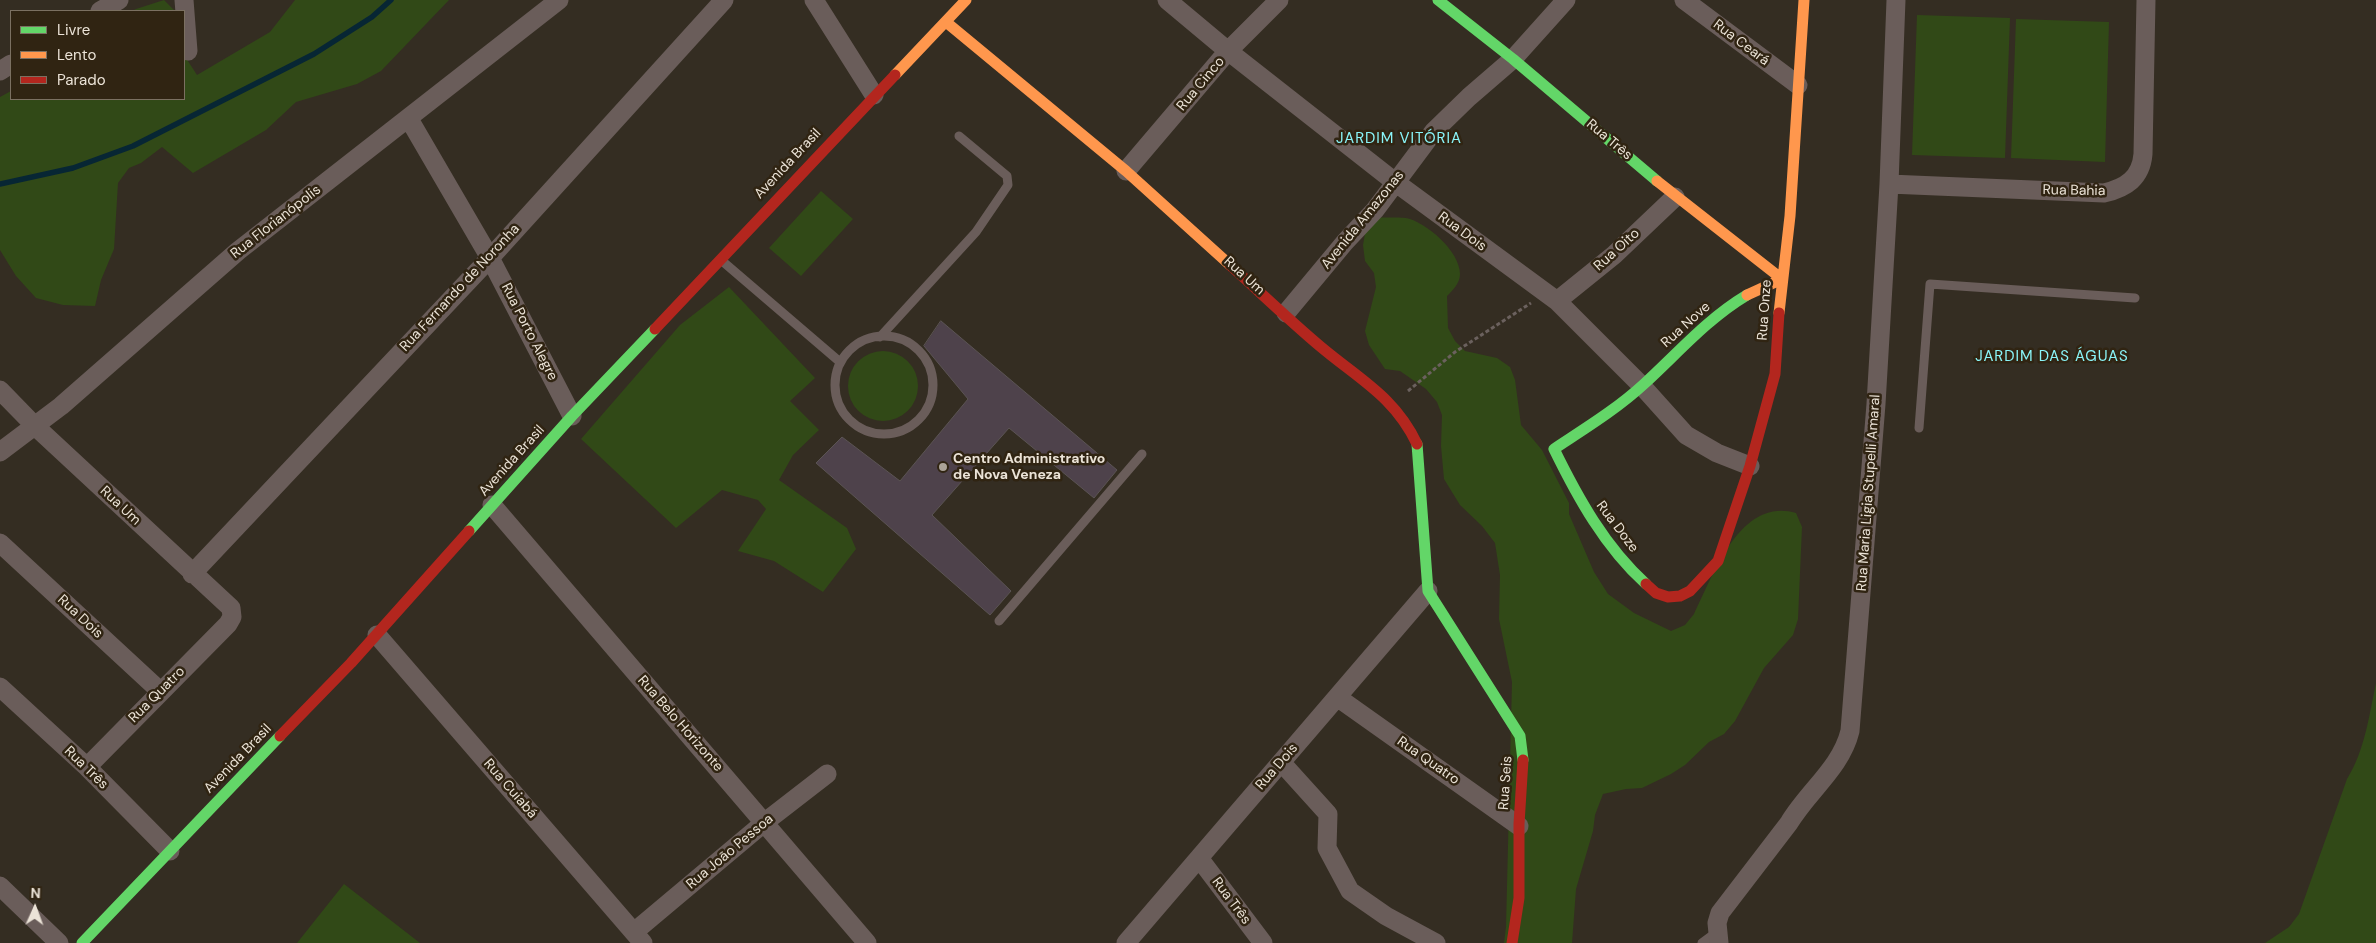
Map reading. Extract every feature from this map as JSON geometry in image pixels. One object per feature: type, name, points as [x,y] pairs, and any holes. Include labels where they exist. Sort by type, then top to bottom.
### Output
[{"type":"street","points":[[102,10],[119,0]]},
{"type":"street","name":"Rua Florianópolis","points":[[0,452],[61,406],[238,250],[559,0]]},
{"type":"street","name":"Rua Fernando de Noronha","points":[[192,574],[490,258],[724,0]]},
{"type":"street","points":[[814,0],[874,96]]},
{"type":"street","name":"Avenida Brasil","points":[[82,943],[377,635],[572,416],[966,0]]},
{"type":"street","name":"Rua Dois","points":[[1168,0],[1228,51],[1395,182],[1552,297],[1642,386],[1686,435],[1717,453],[1750,466]]},
{"type":"street","name":"Rua Cinco","points":[[1126,171],[1228,51],[1279,0]]},
{"type":"street","name":"Rua Três","points":[[1438,0],[1512,59],[1675,197],[1782,279]]},
{"type":"street","name":"Avenida Amazonas","points":[[1286,313],[1345,242],[1375,210],[1434,132],[1469,97],[1512,59],[1566,0]]},
{"type":"street","name":"Rua Ceará","points":[[1684,0],[1798,85]]},
{"type":"street","name":"Rua Onze","points":[[1680,596],[1690,591],[1718,561],[1750,466],[1775,374],[1782,279],[1790,216],[1804,0]]},
{"type":"street","name":"Rua Maria Ligia Stupelli Amaral","points":[[1713,939],[1717,923],[1726,904],[1797,810],[1834,765],[1846,748],[1850,731],[1876,404],[1896,0]]},
{"type":"street","name":"Rua Bahia","points":[[1888,184],[2104,193],[2119,189],[2130,183],[2142,164],[2143,154],[2146,0]]},
{"type":"street","points":[[185,13],[188,51]]},
{"type":"street","name":"Rua Um","points":[[946,22],[1126,171],[1286,313],[1320,346],[1392,406],[1407,423],[1417,444],[1428,591]]},
{"type":"street","name":"Rua Porto Alegre","points":[[408,119],[490,258],[572,416]]},
{"type":"street","name":"Rua Oito","points":[[1552,297],[1614,255],[1675,197]]},
{"type":"street","name":"Rua Nove","points":[[1554,449],[1599,419],[1642,386],[1713,318],[1746,296],[1782,279]]},
{"type":"street","name":"Rua Um","points":[[0,390],[35,426],[192,574],[231,608],[232,617],[228,624]]},
{"type":"street","name":"Rua Doze","points":[[1554,449],[1580,501],[1607,540],[1635,574],[1656,593],[1668,597],[1680,596]]},
{"type":"street","name":"Rua Belo Horizonte","points":[[492,505],[867,943]]},
{"type":"street","name":"Rua Dois","points":[[0,543],[160,691]]},
{"type":"street","name":"Rua Dois","points":[[1126,943],[1428,591]]},
{"type":"street","name":"Rua Seis","points":[[1428,591],[1520,736],[1524,752],[1519,826],[1520,913],[1512,943]]},
{"type":"street","name":"Rua Quatro","points":[[87,767],[228,624]]},
{"type":"street","name":"Rua Cuiabá","points":[[377,635],[639,938]]},
{"type":"street","name":"Rua Três","points":[[0,687],[87,767],[170,851]]},
{"type":"street","name":"Rua Quatro","points":[[1337,697],[1519,826]]},
{"type":"street","points":[[1281,762],[1328,814],[1327,848],[1350,891],[1386,916],[1436,943]]},
{"type":"street","name":"Rua João Pessoa","points":[[639,938],[765,822],[827,774]]},
{"type":"street","name":"Rua Três","points":[[1198,858],[1263,943]]},
{"type":"street","points":[[0,886],[59,943]]},
{"type":"lane","points":[[880,336],[976,232],[1008,185],[1007,176],[959,136]]},
{"type":"lane","points":[[719,259],[840,362]]},
{"type":"lane","points":[[1919,428],[1930,284],[2135,298]]},
{"type":"lane","points":[[880,336],[896,338],[910,344],[922,355],[930,369],[933,384],[930,400],[924,414],[912,425],[899,432],[883,434],[867,432],[852,423],[842,411],[835,395],[835,378],[840,362],[851,349],[865,340],[880,336]]},
{"type":"lane","points":[[998,622],[1142,454]]},
{"type":"path","points":[[1392,406],[1455,352],[1552,297]]},
{"type":"green space","points":[[164,0],[174,10],[134,10]]},
{"type":"green space","points":[[295,0],[449,0],[381,71],[357,84],[296,102],[266,130],[193,173],[162,147],[141,163],[129,168],[118,183],[114,249],[101,280],[95,306],[63,305],[36,298],[16,276],[0,250],[0,97],[10,92],[10,100],[185,100],[185,54],[197,75],[270,32]]},
{"type":"green space","points":[[1917,15],[2010,18],[2005,158],[1912,155]]},
{"type":"green space","points":[[2016,19],[2109,22],[2105,162],[2011,158]]},
{"type":"green space","points":[[821,191],[853,219],[801,276],[769,248]]},
{"type":"green space","points":[[1375,217],[1406,218],[1423,225],[1448,247],[1454,256],[1460,277],[1454,289],[1447,296],[1448,328],[1455,341],[1465,351],[1497,358],[1510,367],[1515,380],[1521,425],[1542,450],[1569,503],[1569,514],[1594,572],[1608,594],[1634,613],[1671,631],[1685,625],[1694,614],[1720,560],[1744,527],[1759,516],[1776,511],[1796,513],[1802,527],[1798,619],[1793,635],[1764,668],[1735,721],[1724,734],[1709,742],[1685,765],[1671,774],[1642,788],[1603,794],[1595,815],[1593,831],[1576,889],[1572,943],[1504,943],[1506,927],[1512,682],[1499,619],[1500,575],[1495,543],[1482,526],[1460,505],[1444,479],[1441,446],[1442,415],[1437,402],[1426,389],[1400,371],[1385,369],[1369,345],[1365,331],[1376,287],[1374,273],[1365,261],[1363,245],[1366,228]]},
{"type":"green space","points":[[729,287],[815,378],[790,401],[819,430],[793,455],[779,480],[847,528],[856,549],[823,592],[774,561],[738,551],[766,509],[758,500],[722,490],[676,528],[581,439],[680,325]]},
{"type":"green space","points":[[883,351],[896,354],[908,361],[915,373],[918,386],[915,399],[908,411],[896,418],[883,421],[870,418],[858,411],[851,399],[848,386],[851,373],[858,361],[870,354]]},
{"type":"green space","points":[[2376,683],[2376,943],[2265,943],[2289,927],[2299,914],[2347,779],[2362,745]]},
{"type":"green space","points":[[344,884],[420,943],[297,943]]},
{"type":"building","name":"Centro Administrativo de Nova Veneza","points":[[941,321],[1117,470],[1094,498],[1009,428],[932,515],[1011,591],[990,615],[816,463],[842,437],[900,481],[968,399],[924,346]]},
{"type":"waterway","points":[[0,184],[73,168],[133,146],[314,54],[372,17],[391,0]]},
{"type":"traffic: fast","points":[[1438,0],[1513,59],[1657,181]]},
{"type":"traffic: fast","points":[[1646,584],[1631,570],[1605,538],[1573,486],[1554,449],[1623,402],[1693,337],[1732,304],[1747,295]]},
{"type":"traffic: fast","points":[[469,531],[572,416],[655,329]]},
{"type":"traffic: fast","points":[[1417,444],[1428,591],[1520,736],[1523,760]]},
{"type":"traffic: fast","points":[[82,943],[280,736]]},
{"type":"traffic: slow","points":[[895,75],[966,0]]},
{"type":"traffic: slow","points":[[1779,313],[1790,216],[1804,0]]},
{"type":"traffic: slow","points":[[946,22],[1126,171],[1230,265]]},
{"type":"traffic: slow","points":[[1657,181],[1782,279],[1747,295]]},
{"type":"traffic: jam","points":[[655,329],[895,75]]},
{"type":"traffic: jam","points":[[1230,265],[1309,337],[1387,401],[1408,428],[1417,444]]},
{"type":"traffic: jam","points":[[1646,584],[1656,593],[1668,597],[1680,596],[1690,591],[1718,561],[1750,466],[1775,374],[1779,313]]},
{"type":"traffic: jam","points":[[280,736],[351,663],[469,531]]},
{"type":"traffic: jam","points":[[1512,943],[1519,898],[1519,824],[1523,760]]},
{"type":"place","name":"Centro Administrativo de Nova Veneza","points":[[943,467]]},
{"type":"district","name":"JARDIM VITÓRIA","points":[[1399,139]]},
{"type":"district","name":"JARDIM DAS ÁGUAS","points":[[2052,357]]}]
